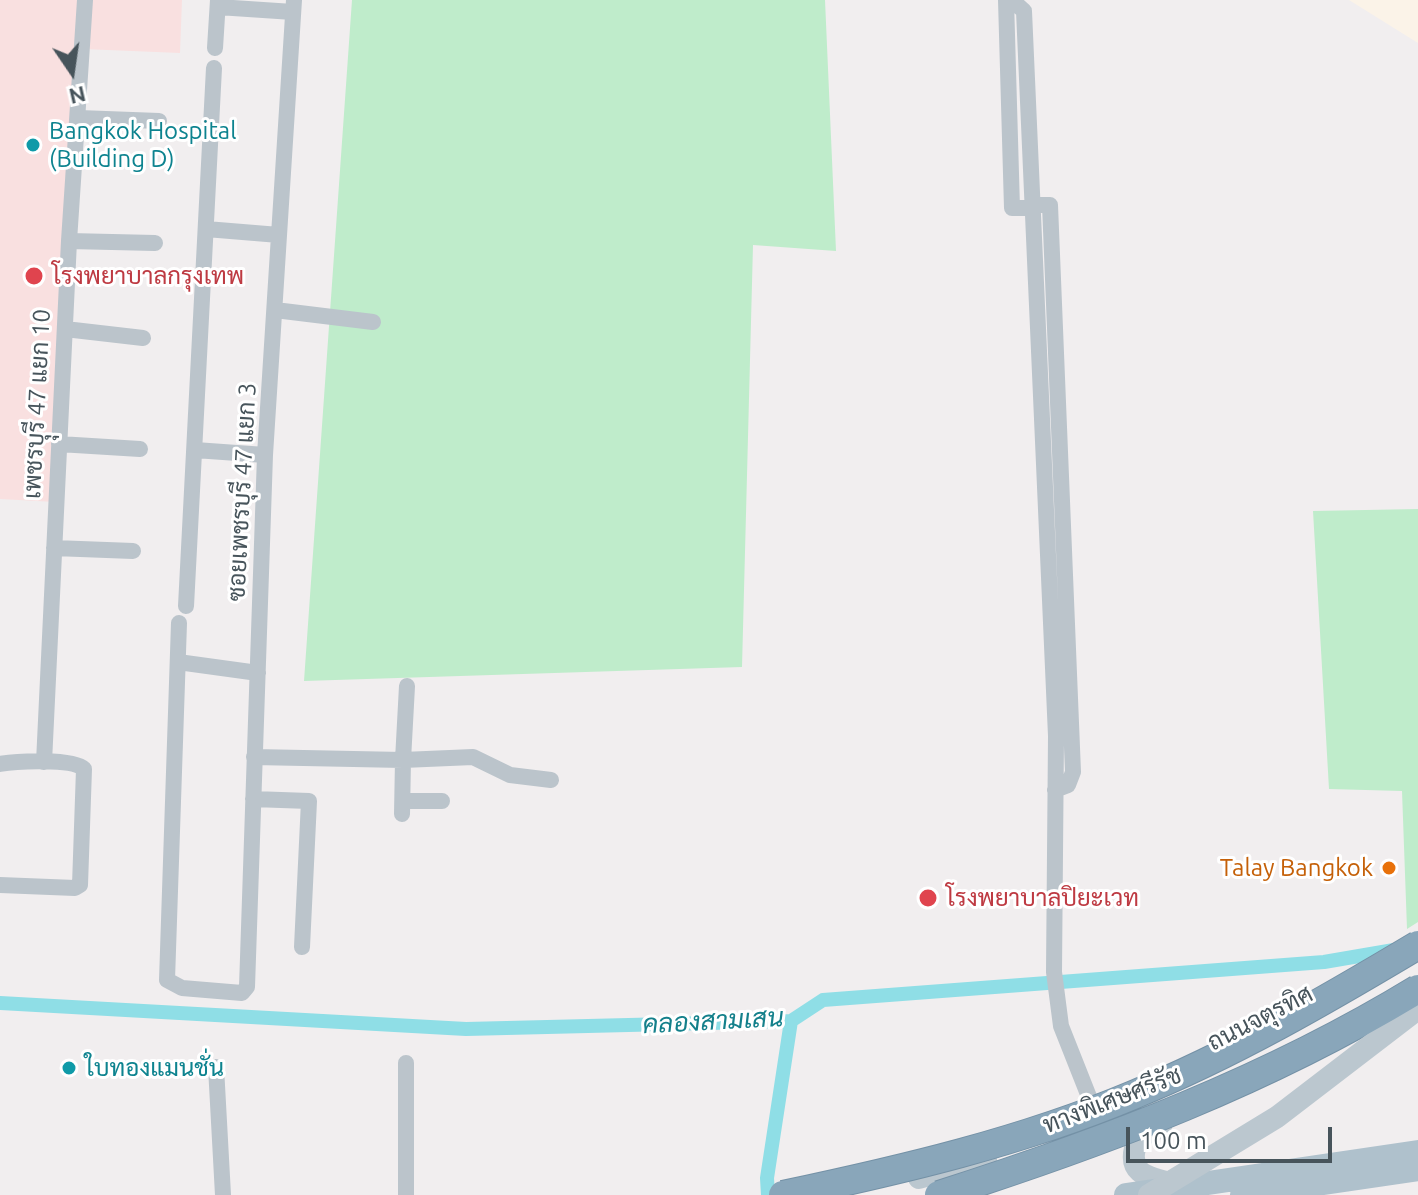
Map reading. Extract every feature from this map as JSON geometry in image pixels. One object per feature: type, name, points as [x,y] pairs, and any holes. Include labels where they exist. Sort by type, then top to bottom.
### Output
[{"type":"highway","name":"ทางพิเศษศรีรัช","points":[[783,1195],[893,1172],[1016,1136],[1131,1096],[1233,1050],[1418,945]]},
{"type":"highway","name":"ทางพิเศษศรีรัช","points":[[939,1195],[1108,1138],[1211,1095],[1308,1050],[1418,989]]},
{"type":"main road","name":"ถนนจตุรทิศ","points":[[844,1195],[954,1169],[1099,1121],[1194,1080],[1322,1017],[1418,960]]},
{"type":"main road","points":[[1099,1121],[1119,1138],[1139,1137],[1410,1014]]},
{"type":"main road","points":[[1149,1195],[1277,1117],[1410,1014]]},
{"type":"main road","points":[[1139,1137],[1132,1154],[1135,1166],[1147,1178],[1183,1186]]},
{"type":"main road","points":[[984,1195],[1041,1142]]},
{"type":"main road","points":[[1126,1195],[1418,1152]]},
{"type":"main road","points":[[1242,1195],[1418,1169]]},
{"type":"street","name":"เพชรบุุรี 47 แยก 10","points":[[44,762],[69,241],[85,0]]},
{"type":"street","points":[[1006,0],[1012,208],[1050,205],[1057,368],[1053,680],[1054,972],[1067,1044],[1099,1121]]},
{"type":"street","points":[[1012,0],[1024,11],[1039,369],[1055,479],[1071,679],[1073,772],[1068,785],[1055,790]]},
{"type":"street","points":[[215,48],[218,4],[294,6]]},
{"type":"street","name":"ซอยเพชรบุรี 47 แยก 3","points":[[178,662],[167,980],[182,988],[242,993],[247,987],[265,455],[294,6]]},
{"type":"street","points":[[186,606],[214,68]]},
{"type":"street","points":[[79,118],[159,121]]},
{"type":"street","points":[[206,229],[279,235]]},
{"type":"street","points":[[69,241],[155,243]]},
{"type":"street","points":[[1032,255],[1051,254]]},
{"type":"street","points":[[275,310],[373,322]]},
{"type":"street","points":[[65,329],[143,338]]},
{"type":"street","points":[[1039,369],[1057,368]]},
{"type":"street","points":[[59,444],[140,449]]},
{"type":"street","points":[[195,450],[265,455]]},
{"type":"street","points":[[54,548],[133,551]]},
{"type":"street","points":[[179,623],[178,662],[258,673]]},
{"type":"street","points":[[1053,680],[1071,679]]},
{"type":"street","points":[[407,686],[403,807],[442,801]]},
{"type":"street","points":[[254,757],[403,760],[473,757],[510,775],[551,780]]},
{"type":"street","points":[[0,764],[79,764],[84,769],[80,885],[75,888],[0,885]]},
{"type":"street","points":[[253,799],[309,801],[302,947]]},
{"type":"street","points":[[406,1063],[406,1195]]},
{"type":"street","points":[[216,1067],[223,1195]]},
{"type":"shaded area","name":"โรงพยาบาลกรุงเทพ","points":[[0,0],[182,0],[180,53],[83,49],[55,502],[0,499]]},
{"type":"shaded area","points":[[1349,0],[1418,0],[1418,43]]},
{"type":"green space","points":[[352,0],[825,0],[836,251],[753,245],[742,667],[304,681]]},
{"type":"green space","points":[[1418,509],[1418,922],[1407,929],[1402,791],[1329,789],[1313,511]]},
{"type":"waterway","name":"คลองสามเสน","points":[[0,1003],[466,1029],[791,1021],[823,1000],[1324,962],[1394,950]]},
{"type":"waterway","points":[[768,1195],[767,1178],[791,1021]]},
{"type":"place","name":"Bangkok Hospital (Building D)","points":[[33,145]]},
{"type":"place","name":"โรงพยาบาลกรุงเทพ","points":[[34,276]]},
{"type":"place","name":"Talay Bangkok","points":[[1389,868]]},
{"type":"place","name":"โรงพยาบาลปิยะเวท","points":[[928,898]]},
{"type":"place","name":"ใบทองแมนชั่น","points":[[69,1068]]}]
